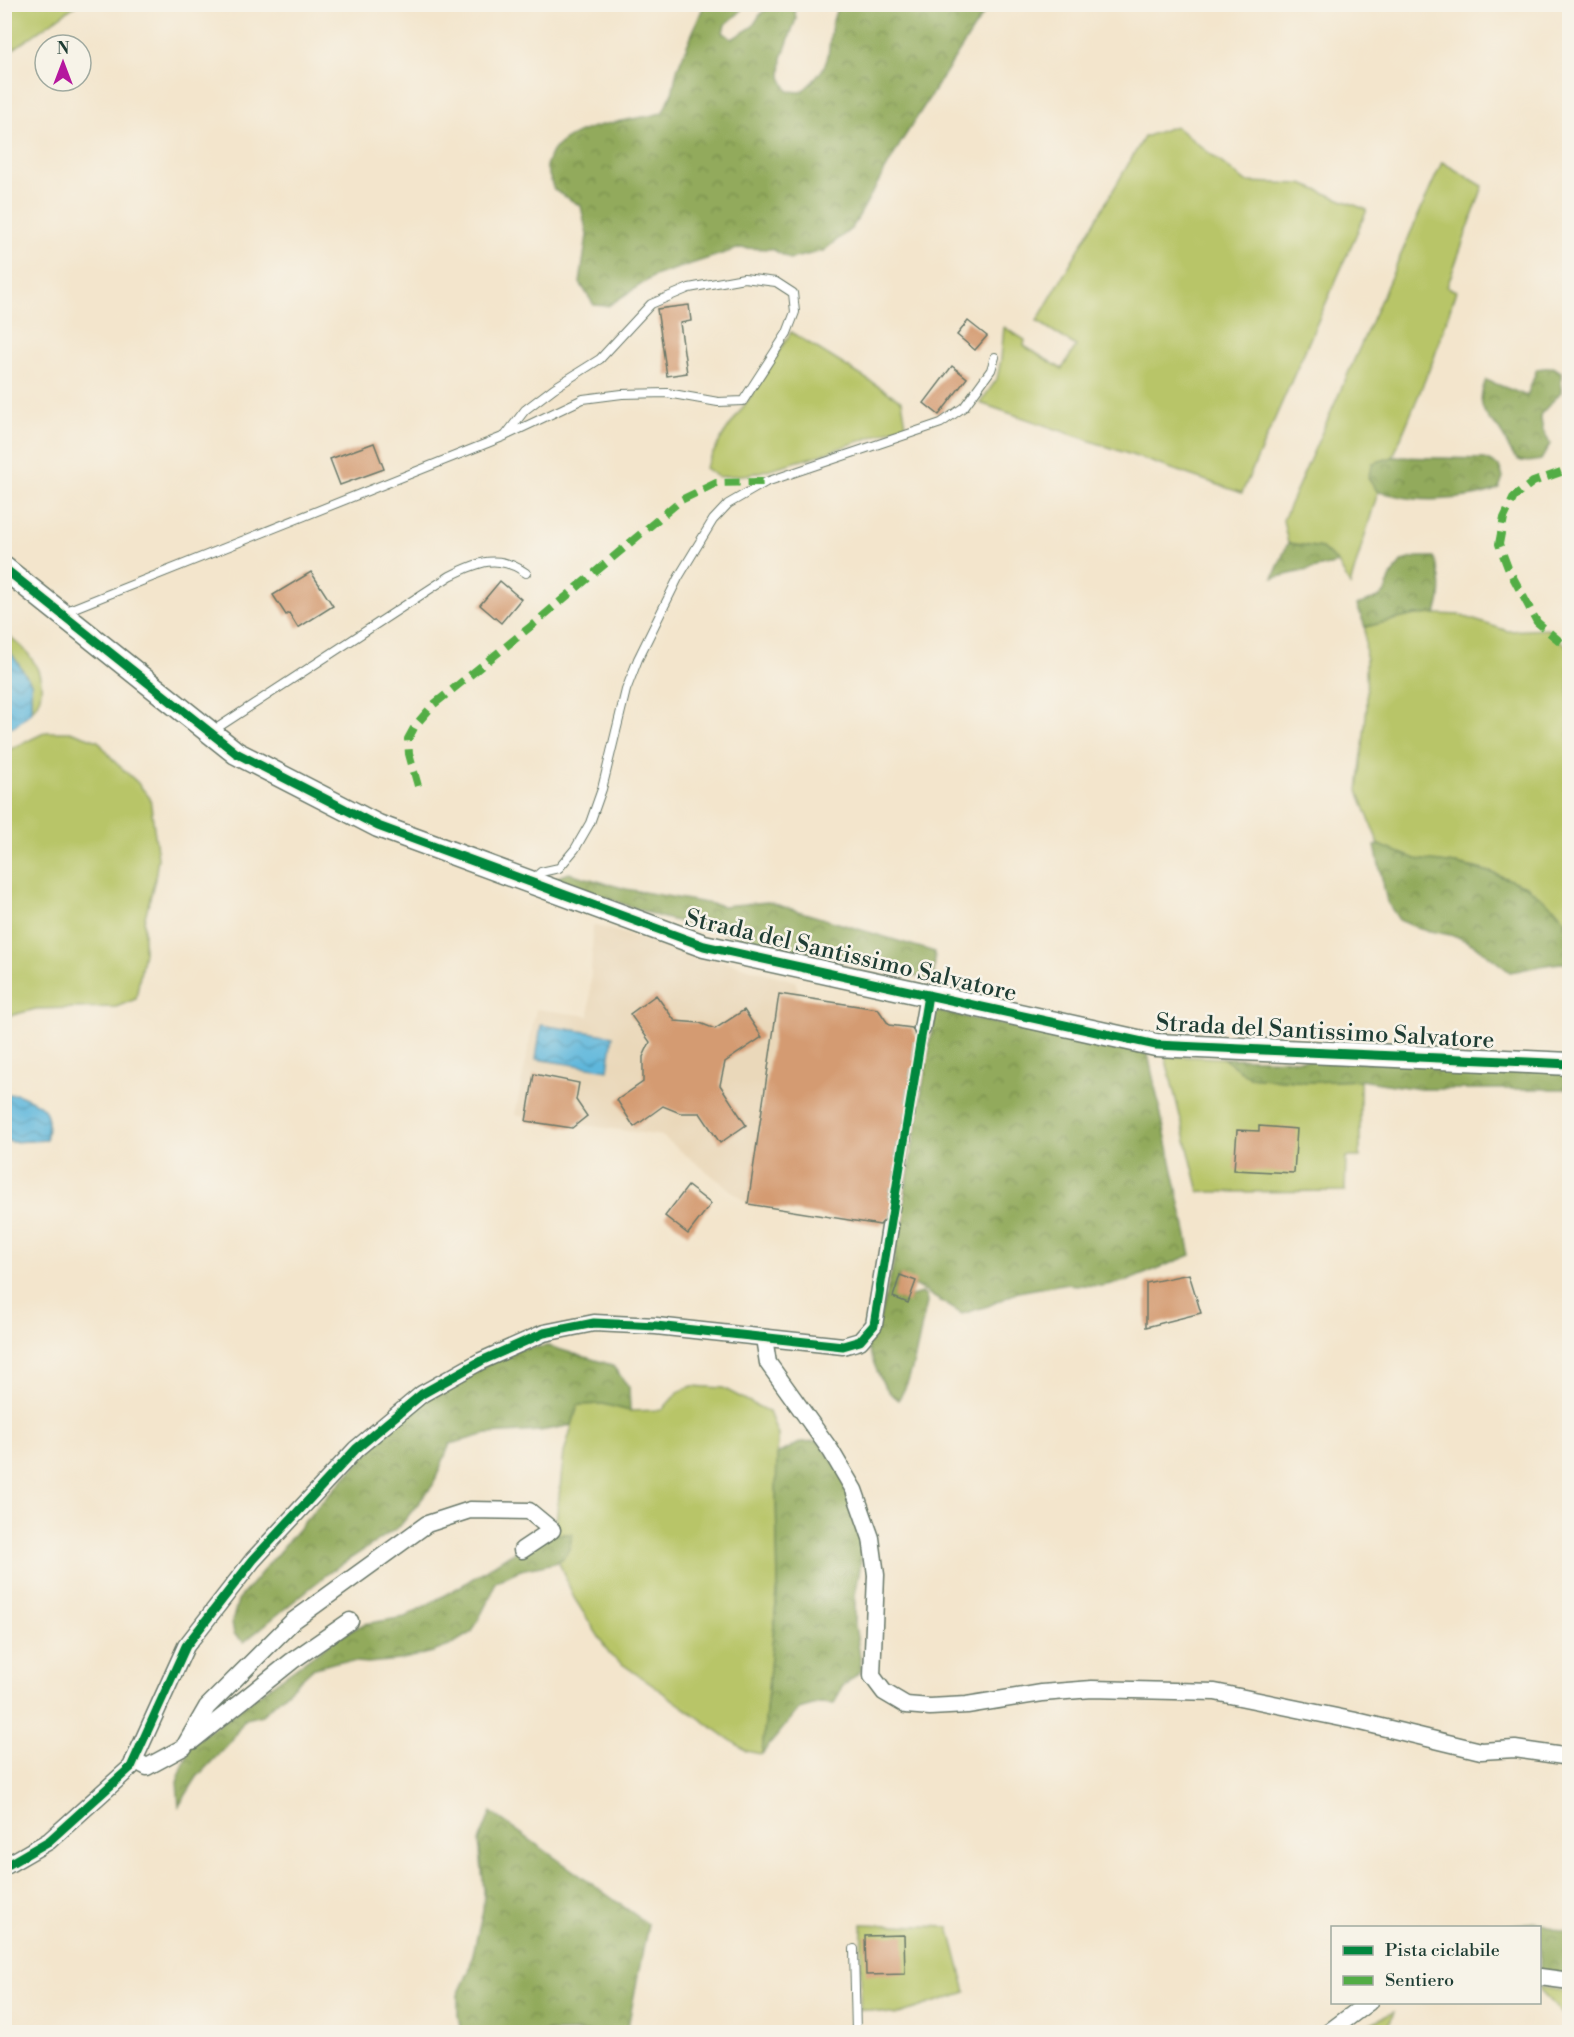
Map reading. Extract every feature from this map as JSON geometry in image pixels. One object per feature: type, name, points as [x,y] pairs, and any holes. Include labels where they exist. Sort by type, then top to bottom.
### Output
[{"type":"street","name":"Strada del Santissimo Salvatore","points":[[4,568],[236,753],[378,826],[704,946],[1156,1045],[1569,1064]]},
{"type":"street","points":[[922,1029],[928,995]]},
{"type":"street","points":[[4,1867],[48,1841],[131,1767],[186,1646],[253,1560],[356,1449],[422,1394],[481,1361],[544,1333],[594,1323],[656,1326],[843,1346],[860,1341],[874,1325],[890,1227]]},
{"type":"street","points":[[764,1338],[768,1363],[831,1451],[854,1490],[871,1538],[876,1575],[873,1676],[884,1692],[906,1705],[930,1707],[967,1705],[1042,1693],[1092,1689],[1215,1692],[1360,1722],[1481,1751],[1515,1749],[1569,1757]]},
{"type":"street","points":[[184,1747],[207,1707],[292,1621],[427,1524],[470,1510],[529,1511],[552,1530],[522,1550]]},
{"type":"street","points":[[134,1760],[147,1767],[184,1747],[292,1661],[350,1621]]},
{"type":"street","points":[[1541,1977],[1569,1981]]},
{"type":"street","points":[[1329,2032],[1366,2004]]},
{"type":"lane","points":[[61,613],[505,436],[583,399],[622,394],[667,393],[718,402],[743,401],[788,333],[795,312],[792,293],[776,282],[744,278],[688,288],[651,304],[600,359],[554,388],[525,410],[505,436]]},
{"type":"lane","points":[[530,882],[541,872],[559,868],[575,849],[590,823],[602,789],[626,690],[638,659],[678,578],[713,520],[728,504],[766,482],[941,423],[964,407],[991,370],[995,357]]},
{"type":"lane","points":[[211,733],[450,576],[478,562],[499,561],[526,573]]},
{"type":"lane","points":[[854,1949],[856,2032]]},
{"type":"shaded area","points":[[593,925],[795,981],[801,997],[878,1009],[890,1025],[929,1030],[896,1228],[748,1204],[662,1136],[515,1115],[536,1009],[589,1016]]},
{"type":"green space","points":[[5,4],[76,4],[36,33],[33,33],[5,55]]},
{"type":"green space","points":[[704,5],[744,5],[739,13],[725,25],[723,32],[732,39],[752,27],[762,12],[776,5],[794,5],[796,19],[782,58],[781,77],[788,91],[801,92],[814,80],[827,61],[832,23],[839,5],[989,5],[903,139],[852,228],[823,251],[790,259],[772,249],[740,248],[654,276],[608,306],[594,305],[580,283],[587,235],[581,206],[554,190],[546,166],[548,159],[554,149],[577,133],[605,124],[662,113],[672,94],[677,70]]},
{"type":"green space","points":[[1175,126],[1246,182],[1302,184],[1367,210],[1242,493],[980,403],[997,379],[1004,327],[1025,340],[1024,346],[1062,369],[1076,346],[1037,321],[1144,137]]},
{"type":"green space","points":[[1442,162],[1483,186],[1447,287],[1456,291],[1434,358],[1393,457],[1373,463],[1368,478],[1378,492],[1350,585],[1338,563],[1322,548],[1288,543],[1283,520]]},
{"type":"green space","points":[[791,332],[902,401],[906,425],[820,455],[752,474],[718,477],[705,468],[722,437]]},
{"type":"green space","points":[[1553,367],[1561,372],[1561,392],[1540,415],[1543,430],[1550,444],[1541,460],[1522,461],[1513,455],[1499,429],[1485,413],[1481,397],[1484,386],[1486,380],[1527,396],[1537,369]]},
{"type":"green space","points":[[1393,457],[1485,459],[1499,466],[1503,477],[1499,488],[1459,498],[1416,499],[1378,492],[1368,478],[1373,463]]},
{"type":"green space","points":[[1288,543],[1322,548],[1338,563],[1273,578]]},
{"type":"green space","points":[[1417,557],[1434,557],[1437,564],[1441,592],[1436,614],[1414,615],[1365,627],[1357,605],[1378,598],[1385,592],[1392,574],[1402,561]]},
{"type":"green space","points":[[1414,615],[1459,615],[1508,631],[1547,629],[1569,648],[1569,926],[1558,913],[1533,892],[1504,877],[1472,867],[1418,860],[1379,845],[1358,791],[1367,706],[1365,627]]},
{"type":"green space","points":[[4,630],[28,654],[38,670],[40,696],[31,712],[31,683],[5,644]]},
{"type":"green space","points":[[46,732],[73,732],[98,741],[150,798],[158,858],[155,879],[144,921],[144,952],[136,999],[116,1007],[36,1009],[5,1017],[5,749],[9,750]]},
{"type":"green space","points":[[1379,845],[1416,859],[1456,864],[1492,873],[1526,886],[1557,910],[1569,926],[1569,963],[1510,972],[1476,946],[1456,936],[1420,929],[1399,920],[1387,902],[1375,846]]},
{"type":"green space","points":[[569,873],[626,889],[723,906],[768,902],[935,952],[934,980],[660,917],[552,879]]},
{"type":"green space","points":[[935,1011],[1148,1054],[1191,1255],[1127,1281],[1101,1286],[1062,1284],[1018,1292],[988,1306],[962,1314],[899,1276],[896,1288],[899,1300],[921,1293],[926,1296],[927,1303],[913,1367],[898,1400],[883,1382],[866,1343],[878,1325],[892,1271]]},
{"type":"green space","points":[[1165,1056],[1223,1058],[1249,1077],[1307,1082],[1360,1080],[1360,1157],[1346,1157],[1345,1191],[1199,1192]]},
{"type":"green space","points":[[1223,1058],[1569,1066],[1569,1089],[1420,1089],[1360,1080],[1307,1082],[1249,1077]]},
{"type":"green space","points":[[548,1346],[612,1365],[629,1387],[630,1411],[603,1404],[578,1405],[572,1425],[540,1431],[487,1434],[450,1444],[433,1485],[400,1526],[327,1574],[244,1642],[234,1634],[232,1622],[238,1600],[318,1506],[411,1408],[512,1350]]},
{"type":"green space","points":[[692,1386],[723,1388],[769,1412],[778,1435],[776,1495],[778,1582],[762,1754],[746,1751],[611,1656],[574,1598],[553,1548],[564,1453],[578,1405],[603,1404],[630,1411],[662,1410],[678,1392]]},
{"type":"green space","points":[[818,1441],[848,1481],[859,1532],[861,1563],[855,1595],[855,1625],[862,1670],[842,1687],[834,1704],[820,1703],[799,1709],[762,1754],[778,1582],[777,1454],[802,1442]]},
{"type":"green space","points":[[555,1534],[572,1534],[567,1554],[549,1565],[521,1570],[495,1582],[492,1593],[472,1632],[449,1646],[399,1660],[368,1663],[340,1661],[312,1669],[262,1715],[245,1719],[231,1741],[197,1777],[179,1806],[177,1782],[191,1744],[337,1638],[364,1624],[405,1617],[461,1586],[512,1553]]},
{"type":"green space","points":[[491,1812],[648,1924],[627,2032],[461,2032],[458,1995],[469,1971],[483,1911],[484,1891],[479,1841]]},
{"type":"green space","points":[[1536,1922],[1569,1933],[1569,1977],[1541,1973],[1541,1926],[1505,1926]]},
{"type":"green space","points":[[862,1924],[949,1927],[966,1992],[896,2015],[860,2009]]},
{"type":"green space","points":[[1541,1987],[1569,1992],[1569,2021],[1541,1992]]},
{"type":"green space","points":[[1394,2012],[1387,2032],[1354,2032],[1357,2030]]},
{"type":"water","points":[[5,644],[31,683],[31,712],[15,726],[5,728]]},
{"type":"water","points":[[541,1025],[613,1036],[608,1070],[536,1059]]},
{"type":"water","points":[[17,1094],[44,1110],[48,1121],[46,1140],[12,1142],[5,1140],[5,1095]]},
{"type":"building","points":[[689,305],[691,321],[680,323],[687,373],[667,376],[657,309]]},
{"type":"building","points":[[968,321],[987,336],[975,350],[957,335]]},
{"type":"building","points":[[952,366],[967,378],[939,415],[924,403]]},
{"type":"building","points":[[374,443],[384,469],[340,485],[330,459]]},
{"type":"building","points":[[311,572],[333,606],[298,628],[289,613],[286,615],[273,595]]},
{"type":"building","points":[[500,581],[521,599],[501,623],[480,605]]},
{"type":"building","points":[[779,994],[878,1009],[889,1025],[912,1028],[916,1037],[927,1038],[898,1220],[887,1217],[880,1225],[748,1204]]},
{"type":"building","points":[[656,995],[675,1021],[700,1023],[715,1029],[744,1010],[762,1037],[725,1062],[720,1085],[746,1125],[720,1143],[700,1113],[680,1113],[663,1106],[634,1127],[617,1100],[643,1082],[643,1057],[650,1042],[630,1014]]},
{"type":"building","points":[[534,1074],[579,1083],[576,1100],[587,1116],[572,1128],[526,1121]]},
{"type":"building","points":[[1259,1126],[1297,1129],[1294,1173],[1234,1170],[1237,1130],[1259,1131]]},
{"type":"building","points":[[688,1186],[711,1204],[688,1234],[665,1216]]},
{"type":"building","points":[[1189,1274],[1201,1313],[1146,1327],[1146,1283]]},
{"type":"building","points":[[900,1275],[916,1281],[908,1303],[893,1297]]},
{"type":"building","points":[[904,1935],[905,1974],[866,1975],[865,1936]]},
{"type":"tunnel","points":[[890,1227],[922,1029]]},
{"type":"marked path","points":[[1561,472],[1533,482],[1514,497],[1504,518],[1499,544],[1508,568],[1537,622],[1570,650]]},
{"type":"marked path","points":[[418,786],[409,754],[408,739],[415,726],[433,705],[681,500],[716,483],[766,482]]},
{"type":"cycle path","points":[[4,568],[236,753],[378,826],[704,946],[1156,1045],[1570,1064]]},
{"type":"cycle path","points":[[4,1867],[49,1841],[131,1767],[186,1646],[253,1560],[356,1449],[422,1394],[481,1361],[544,1333],[594,1323],[656,1326],[843,1346],[860,1341],[874,1325],[928,995]]}]
